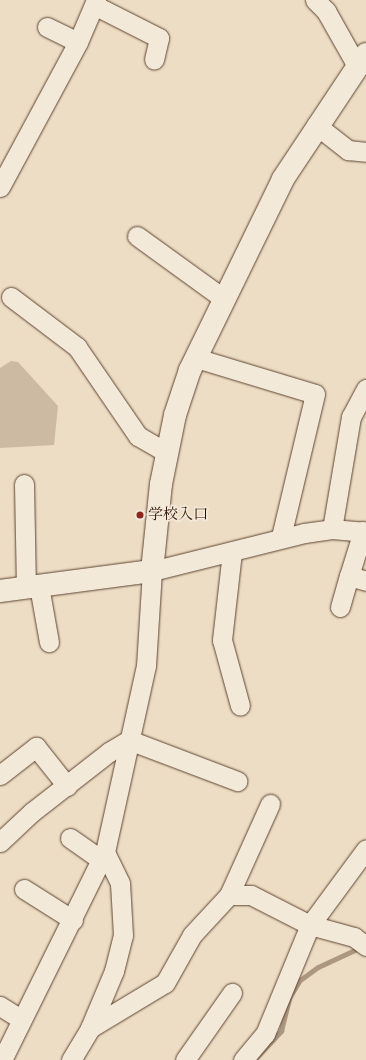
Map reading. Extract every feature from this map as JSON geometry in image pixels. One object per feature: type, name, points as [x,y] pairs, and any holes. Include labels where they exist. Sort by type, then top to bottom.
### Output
[{"type":"street","points":[[2,1060],[21,1019],[73,920],[104,856],[146,666],[152,571],[167,453],[175,415],[196,358],[283,179],[316,125],[362,60],[326,11],[315,0]]},
{"type":"street","points":[[0,187],[78,42],[95,3],[159,38],[154,58]]},
{"type":"street","points":[[47,27],[78,42]]},
{"type":"street","points":[[316,125],[348,150],[366,152]]},
{"type":"street","points":[[137,236],[224,300]]},
{"type":"street","points":[[11,298],[77,347],[138,436],[167,453]]},
{"type":"street","points":[[196,358],[314,394],[281,537]]},
{"type":"street","points":[[332,529],[351,417],[366,389]]},
{"type":"street","points":[[24,484],[33,587],[49,642]]},
{"type":"street","points":[[0,591],[152,571],[232,552],[281,537],[332,529],[365,532],[358,578],[340,607]]},
{"type":"street","points":[[232,552],[222,640],[240,706]]},
{"type":"street","points":[[129,740],[237,781]]},
{"type":"street","points":[[0,842],[32,812],[109,752],[129,740]]},
{"type":"street","points":[[0,775],[36,747],[67,786]]},
{"type":"street","points":[[90,1028],[165,983],[192,935],[229,895],[270,804]]},
{"type":"street","points":[[70,838],[104,856],[120,883],[123,935],[114,971],[90,1028],[71,1060]]},
{"type":"street","points":[[243,1060],[266,1034],[310,925],[366,849]]},
{"type":"street","points":[[24,889],[73,920]]},
{"type":"street","points":[[229,895],[251,895],[310,925],[362,940]]},
{"type":"street","points":[[185,1060],[232,993]]},
{"type":"street","points":[[0,1006],[21,1019]]},
{"type":"shaded area","points":[[11,361],[18,362],[58,406],[54,445],[0,448],[0,368]]},
{"type":"waterway","points":[[254,1060],[281,1031],[289,998],[300,980],[318,967],[361,947]]},
{"type":"place","name":"学校入口","points":[[140,515]]}]
